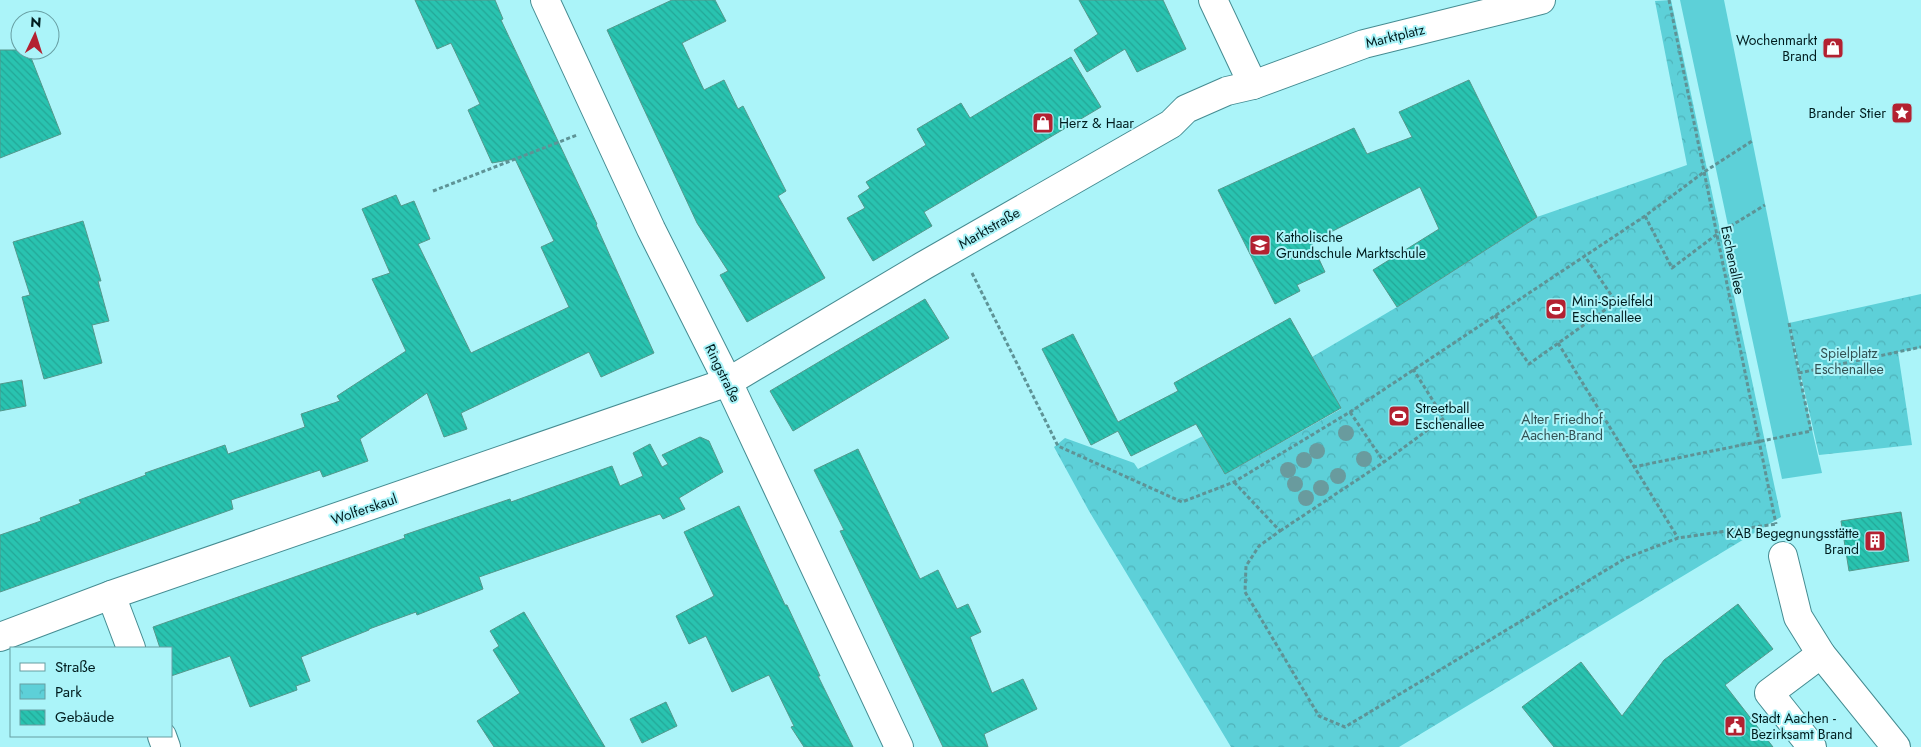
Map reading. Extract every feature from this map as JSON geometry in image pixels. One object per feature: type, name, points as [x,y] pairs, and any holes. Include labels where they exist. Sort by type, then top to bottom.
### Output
[{"type":"street","name":"Ringstraße","points":[[545,0],[651,229],[728,382],[900,747]]},
{"type":"street","points":[[1213,0],[1253,85]]},
{"type":"street","name":"Marktplatz","points":[[1253,85],[1364,44],[1541,0]]},
{"type":"street","name":"Marktstraße","points":[[728,382],[1171,124],[1186,109],[1227,91],[1253,85]]},
{"type":"street","name":"Wolferskaul","points":[[0,637],[111,595],[728,382]]},
{"type":"street","points":[[1783,556],[1798,616],[1821,654],[1896,747]]},
{"type":"street","points":[[111,595],[131,647]]},
{"type":"street","points":[[1812,747],[1769,693],[1821,654]]},
{"type":"path","name":"Eschenallee","points":[[1669,0],[1776,524],[1678,538]]},
{"type":"path","points":[[432,191],[603,125]]},
{"type":"path","points":[[959,246],[1058,446],[1182,502],[1234,482],[1350,412],[1645,216],[1704,172],[1752,140]]},
{"type":"path","points":[[1645,216],[1672,268],[1716,234],[1765,205]]},
{"type":"path","points":[[1495,316],[1529,364],[1616,302],[1584,255]]},
{"type":"path","points":[[1633,467],[1811,431],[1789,323]]},
{"type":"path","points":[[1413,369],[1444,418],[1384,462],[1259,546],[1246,566],[1245,592],[1319,716],[1346,727],[1626,558],[1678,538],[1558,344]]},
{"type":"path","points":[[1798,373],[1921,347]]},
{"type":"path","points":[[1350,412],[1384,462]]},
{"type":"path","points":[[1234,482],[1280,531]]},
{"type":"green space","name":"Alter Friedhof Aachen-Brand","points":[[1671,0],[1781,517],[1399,747],[1231,747],[1089,511],[1054,447],[1065,438],[1134,463],[1138,469],[1203,436],[1225,474],[1341,409],[1312,357],[1397,307],[1537,217],[1687,165],[1655,1]]},
{"type":"green space","points":[[1680,0],[1724,0],[1799,373],[1822,473],[1782,479]]},
{"type":"green space","name":"Spielplatz Eschenallee","points":[[1921,294],[1921,348],[1898,352],[1912,445],[1819,455],[1789,323]]},
{"type":"building","points":[[415,0],[495,0],[503,19],[501,20],[597,224],[654,353],[601,377],[589,352],[461,413],[467,429],[444,437],[427,393],[360,439],[368,461],[323,477],[320,470],[231,500],[233,509],[0,592],[0,535],[41,521],[40,518],[81,503],[79,500],[146,475],[145,473],[225,445],[228,454],[305,427],[301,414],[340,401],[337,396],[406,351],[372,279],[390,273],[362,209],[396,195],[401,206],[414,201],[430,239],[418,244],[471,353],[569,307],[541,247],[554,241],[515,159],[492,163],[468,110],[480,104],[451,43],[437,49]]},
{"type":"building","points":[[672,0],[715,0],[726,21],[682,43],[704,90],[724,80],[738,109],[743,106],[786,191],[778,196],[825,278],[747,322],[720,275],[728,271],[697,223],[607,30]]},
{"type":"building","points":[[1079,0],[1163,0],[1186,49],[1137,72],[1125,49],[1087,72],[1074,50],[1098,34]]},
{"type":"building","points":[[0,50],[10,50],[10,60],[32,60],[61,134],[0,158]]},
{"type":"building","points":[[1071,57],[1101,107],[924,212],[932,226],[873,261],[847,218],[865,208],[858,196],[870,188],[866,182],[926,145],[917,129],[961,103],[970,118]]},
{"type":"building","points":[[1469,80],[1537,217],[1397,307],[1373,270],[1439,229],[1420,187],[1311,242],[1325,272],[1297,285],[1300,291],[1275,304],[1218,190],[1354,128],[1367,154],[1412,137],[1399,112]]},
{"type":"building","points":[[83,221],[101,281],[98,281],[109,321],[92,325],[102,363],[44,379],[22,297],[30,295],[13,242]]},
{"type":"building","points":[[925,299],[949,338],[793,431],[770,391]]},
{"type":"building","points":[[1290,318],[1341,408],[1225,474],[1196,424],[1131,456],[1118,431],[1091,445],[1042,349],[1073,334],[1118,422],[1178,391],[1174,383]]},
{"type":"building","points":[[22,380],[26,406],[0,411],[0,384]]},
{"type":"building","points":[[700,437],[709,441],[723,472],[679,498],[685,509],[663,519],[660,514],[479,577],[483,589],[417,615],[416,612],[369,629],[301,657],[310,681],[296,686],[297,690],[250,707],[230,656],[172,676],[172,647],[160,647],[153,627],[405,538],[404,535],[510,499],[511,502],[612,466],[620,486],[643,476],[633,453],[650,444],[662,467],[668,464],[662,455]]},
{"type":"building","points":[[858,449],[920,579],[938,570],[957,609],[968,604],[981,632],[970,637],[992,693],[1023,679],[1037,709],[984,734],[988,747],[943,747],[840,531],[844,530],[814,470]]},
{"type":"building","points":[[739,506],[853,747],[804,747],[791,727],[794,726],[769,675],[732,692],[706,636],[689,644],[676,616],[714,596],[684,532]]},
{"type":"building","name":"KAB Begegnungsstätte Brand","points":[[1901,512],[1909,561],[1849,571],[1841,521]]},
{"type":"building","points":[[1738,604],[1773,649],[1725,685],[1773,747],[1554,747],[1522,707],[1581,662],[1622,716],[1664,660]]},
{"type":"building","points":[[524,612],[605,747],[494,747],[477,721],[520,693],[493,650],[499,646],[490,631]]},
{"type":"building","points":[[666,702],[677,726],[642,743],[630,719]]},
{"type":"place","name":"Wochenmarkt Brand","points":[[1833,48]]},
{"type":"place","name":"Brander Stier","points":[[1902,113]]},
{"type":"place","name":"Herz & Haar","points":[[1043,123]]},
{"type":"place","name":"Katholische Grundschule Marktschule","points":[[1260,245]]},
{"type":"place","name":"Mini-Spielfeld Eschenallee","points":[[1556,309]]},
{"type":"place","name":"Streetball Eschenallee","points":[[1399,416]]},
{"type":"place","name":"KAB Begegnungsstätte Brand","points":[[1875,541]]},
{"type":"place","name":"Stadt Aachen - Bezirksamt Brand","points":[[1735,726]]}]
